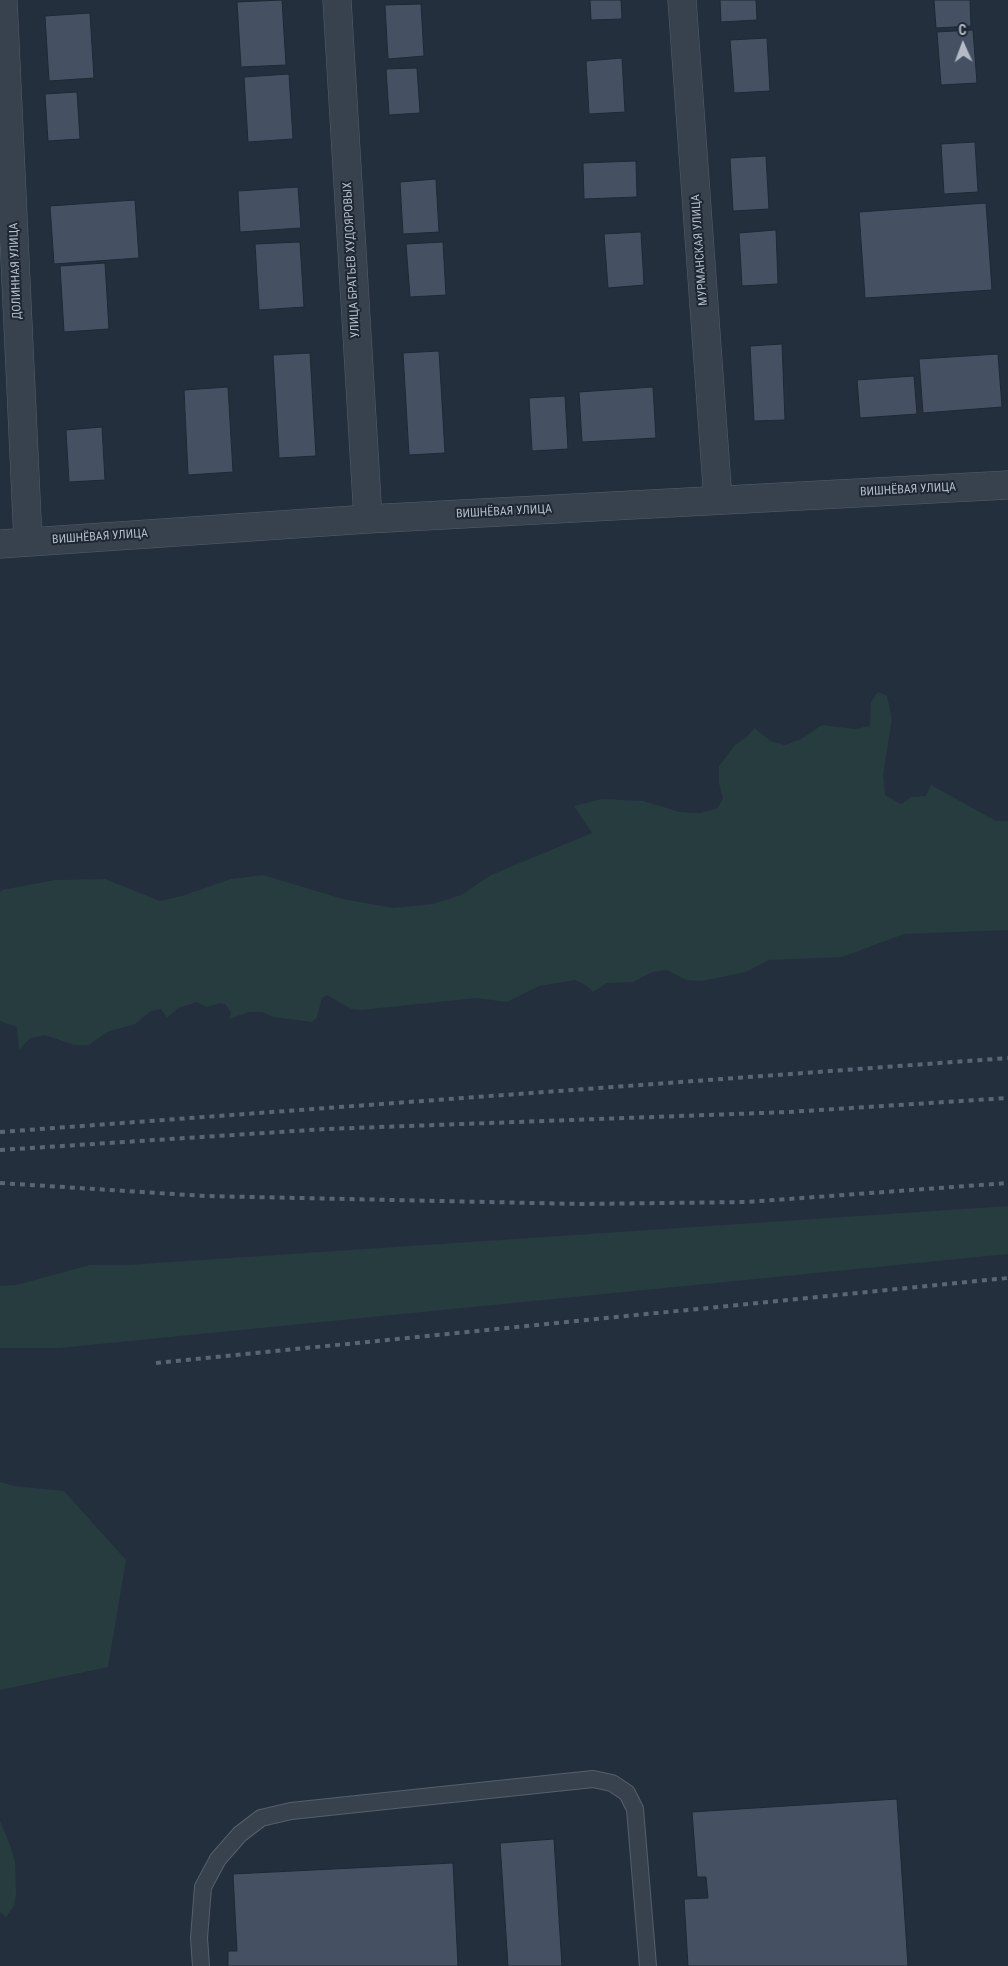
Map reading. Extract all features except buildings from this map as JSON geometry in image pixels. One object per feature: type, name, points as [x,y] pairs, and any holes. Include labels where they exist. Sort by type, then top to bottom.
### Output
[{"type":"street","name":"ДОЛИННАЯ УЛИЦА","points":[[3,0],[5,99],[28,542]]},
{"type":"street","name":"УЛИЦА БРАТЬЕВ ХУДОЯРОВЫХ","points":[[337,0],[368,519]]},
{"type":"street","name":"МУРМАНСКАЯ УЛИЦА","points":[[682,0],[718,500]]},
{"type":"street","name":"ВИШНЁВАЯ УЛИЦА","points":[[0,544],[368,519],[1008,485]]},
{"type":"lane","points":[[201,1966],[200,1914],[203,1887],[218,1859],[240,1834],[261,1818],[291,1811],[593,1779],[612,1783],[627,1793],[635,1809],[648,1966]]},
{"type":"green space","points":[[878,692],[887,696],[892,719],[883,775],[885,795],[901,804],[911,797],[926,796],[931,785],[996,821],[1008,821],[1008,930],[904,934],[842,957],[769,960],[746,972],[702,981],[686,980],[667,970],[652,972],[633,982],[607,983],[593,992],[586,985],[575,980],[539,986],[507,1002],[476,998],[361,1010],[351,1009],[327,995],[322,998],[317,1017],[312,1022],[273,1017],[262,1012],[249,1012],[229,1019],[231,1012],[225,1004],[220,1003],[207,1007],[197,1002],[178,1008],[167,1018],[161,1009],[151,1011],[135,1024],[107,1032],[89,1045],[74,1045],[45,1035],[30,1038],[19,1050],[17,1027],[0,1021],[0,892],[2,890],[55,880],[105,879],[160,901],[182,896],[231,879],[263,875],[343,899],[393,908],[433,904],[461,895],[491,875],[592,833],[574,806],[602,799],[643,801],[680,812],[700,813],[718,808],[723,798],[719,783],[719,766],[735,745],[747,737],[754,728],[772,742],[785,745],[801,739],[822,725],[855,729],[870,726],[871,702]]},
{"type":"green space","points":[[1008,1206],[1008,1254],[59,1348],[0,1348],[0,1286],[16,1285],[90,1265],[127,1265]]},
{"type":"green space","points":[[0,1482],[14,1486],[64,1491],[126,1560],[108,1667],[0,1690]]},
{"type":"green space","points":[[0,1821],[15,1861],[16,1894],[14,1906],[6,1917],[0,1912]]},
{"type":"railway","points":[[0,1132],[1008,1058]]},
{"type":"railway","points":[[0,1150],[326,1129],[789,1112],[1008,1098]]},
{"type":"railway","points":[[0,1183],[205,1196],[581,1204],[747,1202],[1008,1183]]},
{"type":"railway","points":[[156,1363],[1008,1278]]}]
